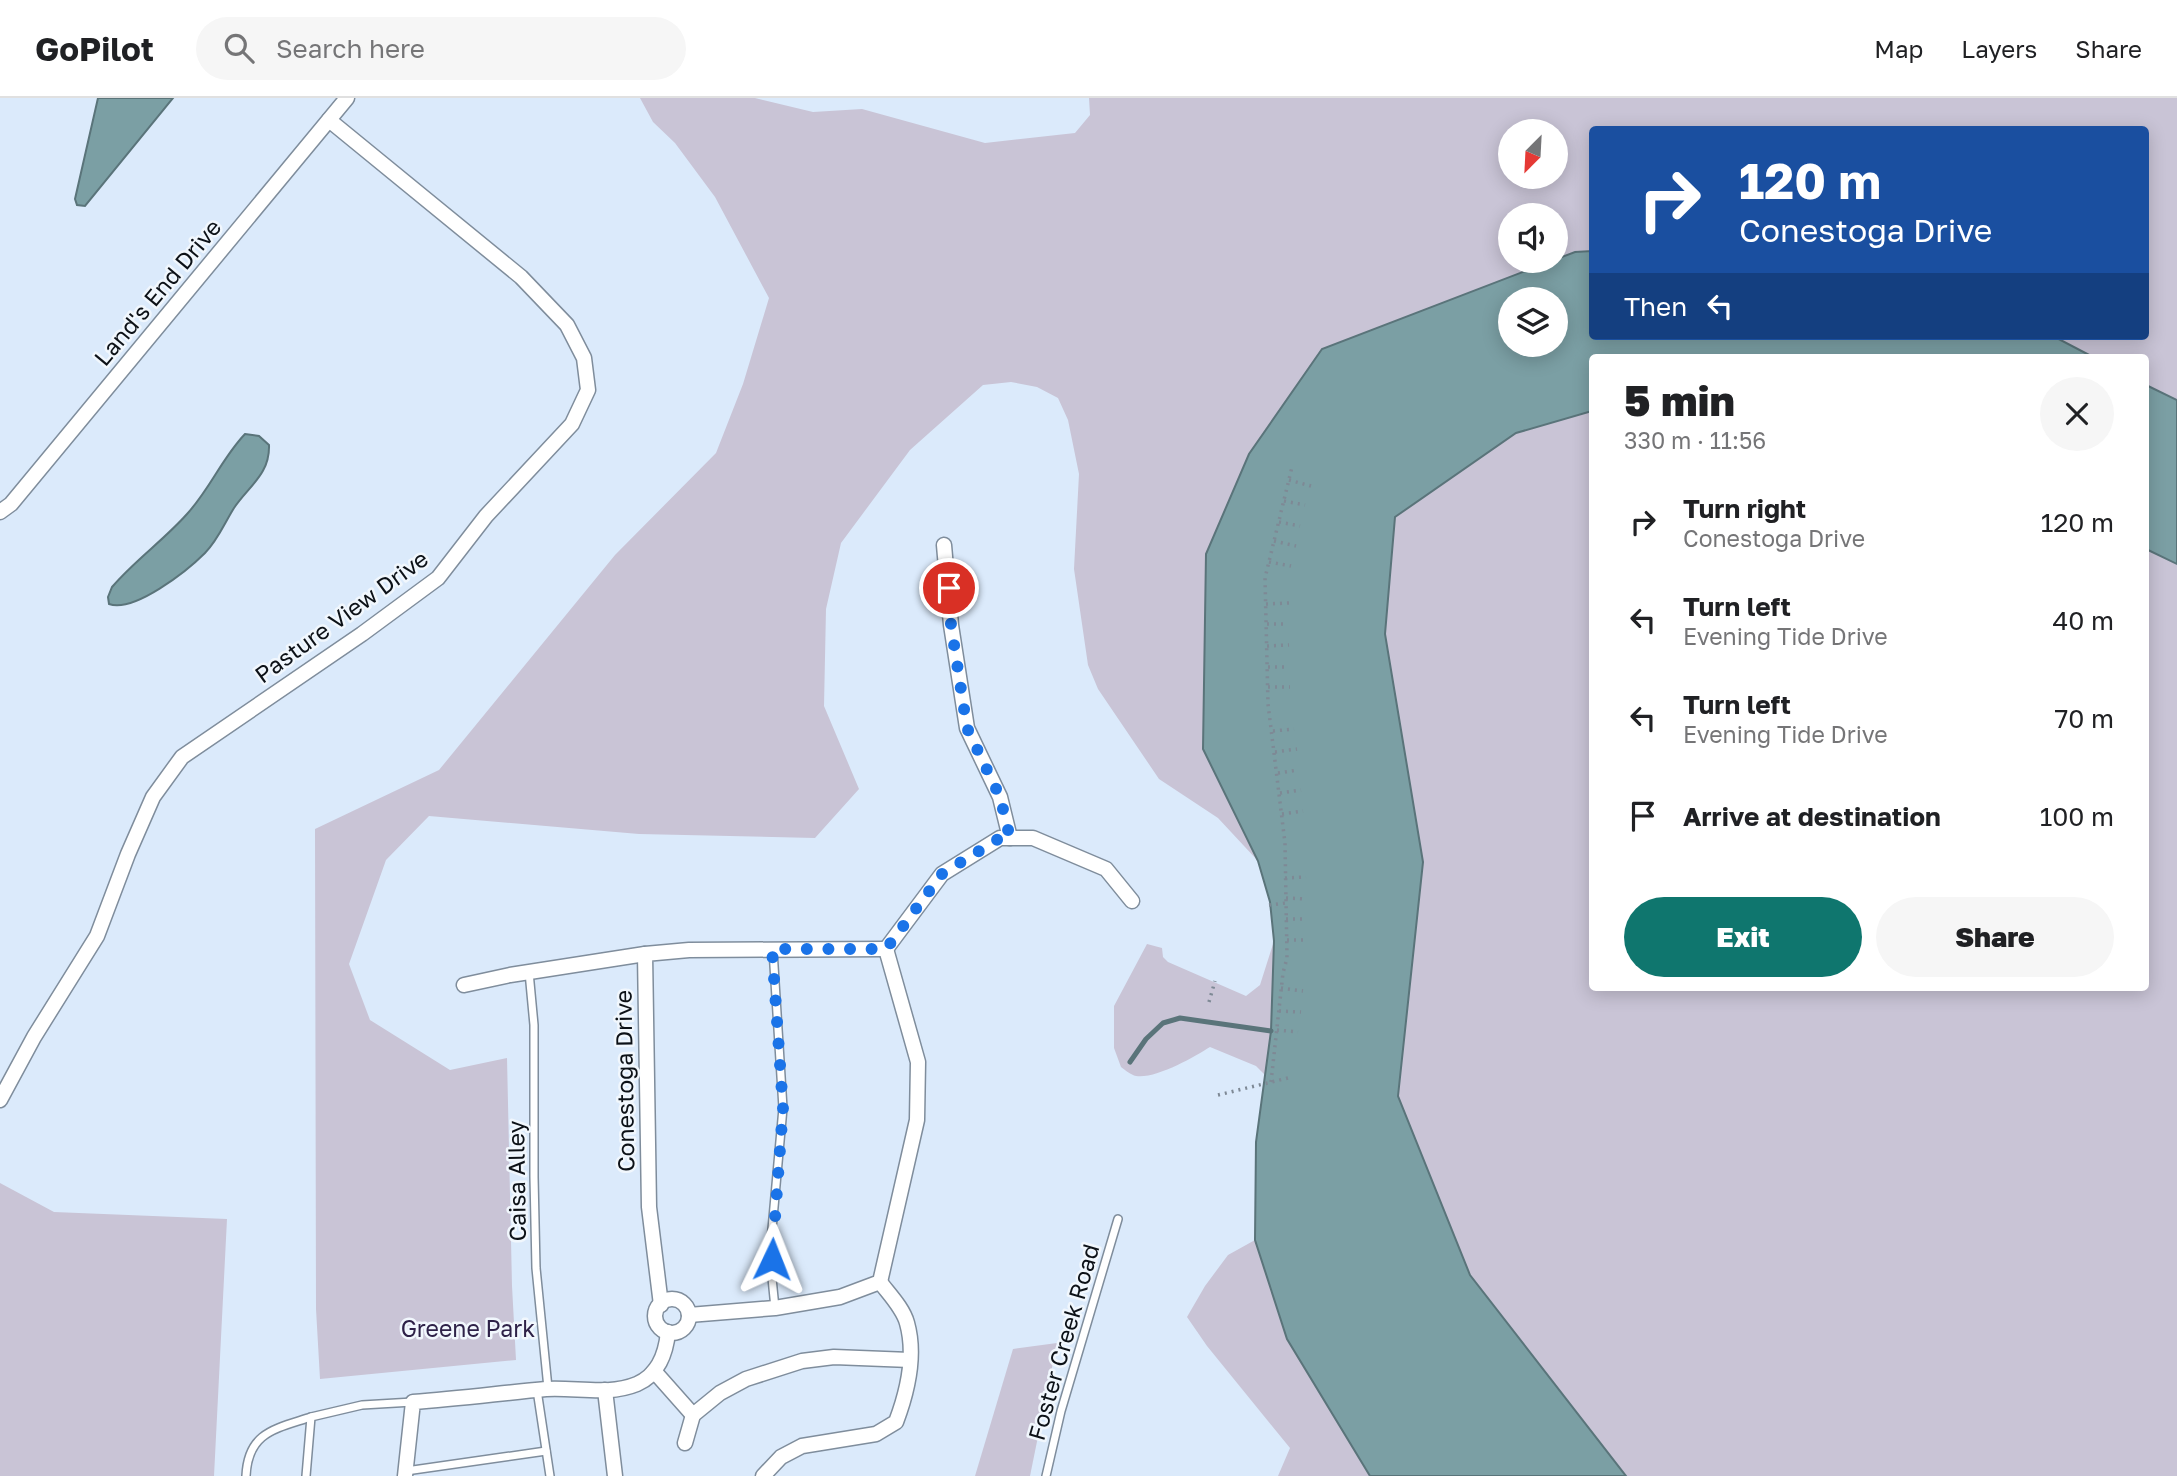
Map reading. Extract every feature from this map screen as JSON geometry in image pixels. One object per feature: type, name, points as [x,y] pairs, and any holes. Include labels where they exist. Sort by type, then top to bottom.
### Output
[{"type":"street","name":"Land's End Drive","points":[[0,512],[11,504],[347,98]]},
{"type":"street","name":"Pasture View Drive","points":[[0,1100],[34,1037],[97,936],[153,797],[183,757],[362,634],[438,578],[486,516],[572,424],[588,390],[584,358],[567,325],[521,277],[329,120]]},
{"type":"street","points":[[944,545],[951,625],[967,728],[1000,797],[1010,838]]},
{"type":"street","points":[[763,1476],[781,1457],[802,1446],[876,1434],[896,1422],[908,1380],[910,1360],[907,1322],[880,1282],[917,1120],[918,1062],[886,949],[942,874],[1000,838],[1032,838],[1105,869],[1132,901]]},
{"type":"street","name":"Conestoga Drive","points":[[464,985],[529,972],[689,950],[886,949]]},
{"type":"street","name":"Conestoga Drive","points":[[645,954],[649,1207],[661,1305]]},
{"type":"street","points":[[689,1315],[775,1308],[840,1297],[880,1282]]},
{"type":"street","points":[[676,1300],[685,1306],[689,1315],[682,1330],[668,1332],[662,1329],[656,1319],[657,1308],[665,1301],[676,1300]]},
{"type":"street","points":[[406,1473],[413,1402],[542,1390],[616,1390],[638,1383],[654,1371],[663,1359],[668,1332]]},
{"type":"street","points":[[685,1443],[693,1415],[720,1393],[746,1379],[802,1361],[834,1357],[910,1360]]},
{"type":"street","points":[[654,1371],[693,1415]]},
{"type":"street","points":[[605,1390],[615,1476]]},
{"type":"lane","points":[[772,949],[783,1108],[771,1240],[775,1308]]},
{"type":"lane","name":"Caisa Alley","points":[[529,972],[534,1025],[536,1268],[546,1451],[550,1476]]},
{"type":"lane","name":"Foster Creek Road","points":[[1046,1476],[1061,1411],[1118,1219]]},
{"type":"lane","points":[[246,1476],[253,1444],[275,1429],[362,1405],[413,1402]]},
{"type":"lane","points":[[306,1476],[311,1417]]},
{"type":"lane","points":[[406,1473],[546,1451]]},
{"type":"path","points":[[1271,1082],[1281,988],[1287,958],[1282,814],[1268,687],[1265,578],[1292,467]]},
{"type":"path","points":[[1289,480],[1311,485]]},
{"type":"path","points":[[1284,501],[1305,505]]},
{"type":"path","points":[[1279,522],[1300,526]]},
{"type":"path","points":[[1274,541],[1296,547]]},
{"type":"path","points":[[1269,562],[1290,566]]},
{"type":"path","points":[[1266,604],[1289,603]]},
{"type":"path","points":[[1267,624],[1288,624]]},
{"type":"path","points":[[1267,646],[1289,645]]},
{"type":"path","points":[[1268,667],[1289,667]]},
{"type":"path","points":[[1268,687],[1290,687]]},
{"type":"path","points":[[1273,731],[1294,729]]},
{"type":"path","points":[[1275,752],[1297,750]]},
{"type":"path","points":[[1278,773],[1298,770]]},
{"type":"path","points":[[1280,793],[1301,790]]},
{"type":"path","points":[[1282,814],[1303,811]]},
{"type":"path","points":[[1285,878],[1306,877]]},
{"type":"path","points":[[1269,905],[1306,898]]},
{"type":"path","points":[[1286,919],[1306,919]]},
{"type":"path","points":[[1286,940],[1306,940]]},
{"type":"path","points":[[1209,1002],[1215,981]]},
{"type":"path","points":[[1281,988],[1303,991]]},
{"type":"path","points":[[1279,1011],[1301,1012]]},
{"type":"path","points":[[1277,1030],[1298,1032]]},
{"type":"path","points":[[1218,1095],[1288,1078]]},
{"type":"green space","name":"Greene Park","points":[[640,98],[755,98],[813,112],[862,109],[985,143],[1075,133],[1090,115],[1089,98],[2177,98],[2177,400],[2149,386],[2149,354],[2087,354],[2061,340],[2149,340],[2149,126],[1589,126],[1589,251],[1568,255],[1568,203],[1498,203],[1498,273],[1522,273],[1322,349],[1249,454],[1203,749],[1258,861],[1218,818],[1159,779],[1098,689],[1088,665],[1074,569],[1079,474],[1068,420],[1058,398],[1037,387],[1011,382],[983,385],[910,450],[841,543],[826,609],[824,706],[859,789],[815,838],[639,834],[429,816],[386,860],[349,964],[370,1020],[450,1070],[507,1058],[516,1360],[320,1379],[316,1309],[315,829],[439,770],[615,555],[716,453],[743,384],[769,298],[715,197],[675,143],[653,122]]},
{"type":"green space","points":[[1589,412],[1589,991],[2149,991],[2149,550],[2177,564],[2177,1476],[1626,1476],[1470,1275],[1397,1096],[1423,862],[1385,634],[1395,517],[1516,433]]},
{"type":"green space","points":[[1274,941],[1271,1031],[1266,1076],[1256,1066],[1210,1047],[1154,1074],[1136,1076],[1121,1067],[1114,1048],[1114,1006],[1147,944],[1162,948],[1163,957],[1168,962],[1246,996],[1260,985]]},
{"type":"green space","points":[[0,1183],[54,1212],[227,1219],[214,1476],[0,1476]]},
{"type":"green space","points":[[1255,1240],[1287,1339],[1370,1476],[1278,1476],[1290,1448],[1207,1346],[1187,1317],[1228,1255]]},
{"type":"green space","points":[[1057,1343],[1030,1476],[975,1476],[1013,1349]]},
{"type":"shaded area","points":[[98,98],[173,98],[85,206],[77,205],[75,199]]},
{"type":"shaded area","points":[[1589,251],[1589,340],[2061,340],[2087,354],[1589,354],[1589,412],[1516,433],[1395,517],[1385,634],[1423,862],[1398,1096],[1470,1275],[1626,1476],[1370,1476],[1287,1339],[1255,1240],[1256,1142],[1271,1031],[1274,941],[1270,902],[1258,861],[1203,749],[1206,554],[1249,454],[1322,349],[1520,273],[1568,273],[1568,255],[1575,252]]},
{"type":"shaded area","points":[[2149,386],[2177,400],[2177,564],[2149,550]]},
{"type":"shaded area","points":[[245,434],[259,436],[269,445],[266,464],[258,479],[234,508],[210,548],[197,561],[146,597],[120,605],[109,604],[108,597],[112,587],[187,514]]},
{"type":"waterway","points":[[1130,1062],[1146,1039],[1163,1023],[1180,1018],[1271,1031]]},
{"type":"route","points":[[772,1259],[771,1240],[783,1108],[772,949],[886,949],[942,874],[1000,838],[1010,838],[1000,797],[967,728],[951,625],[949,588]]}]
